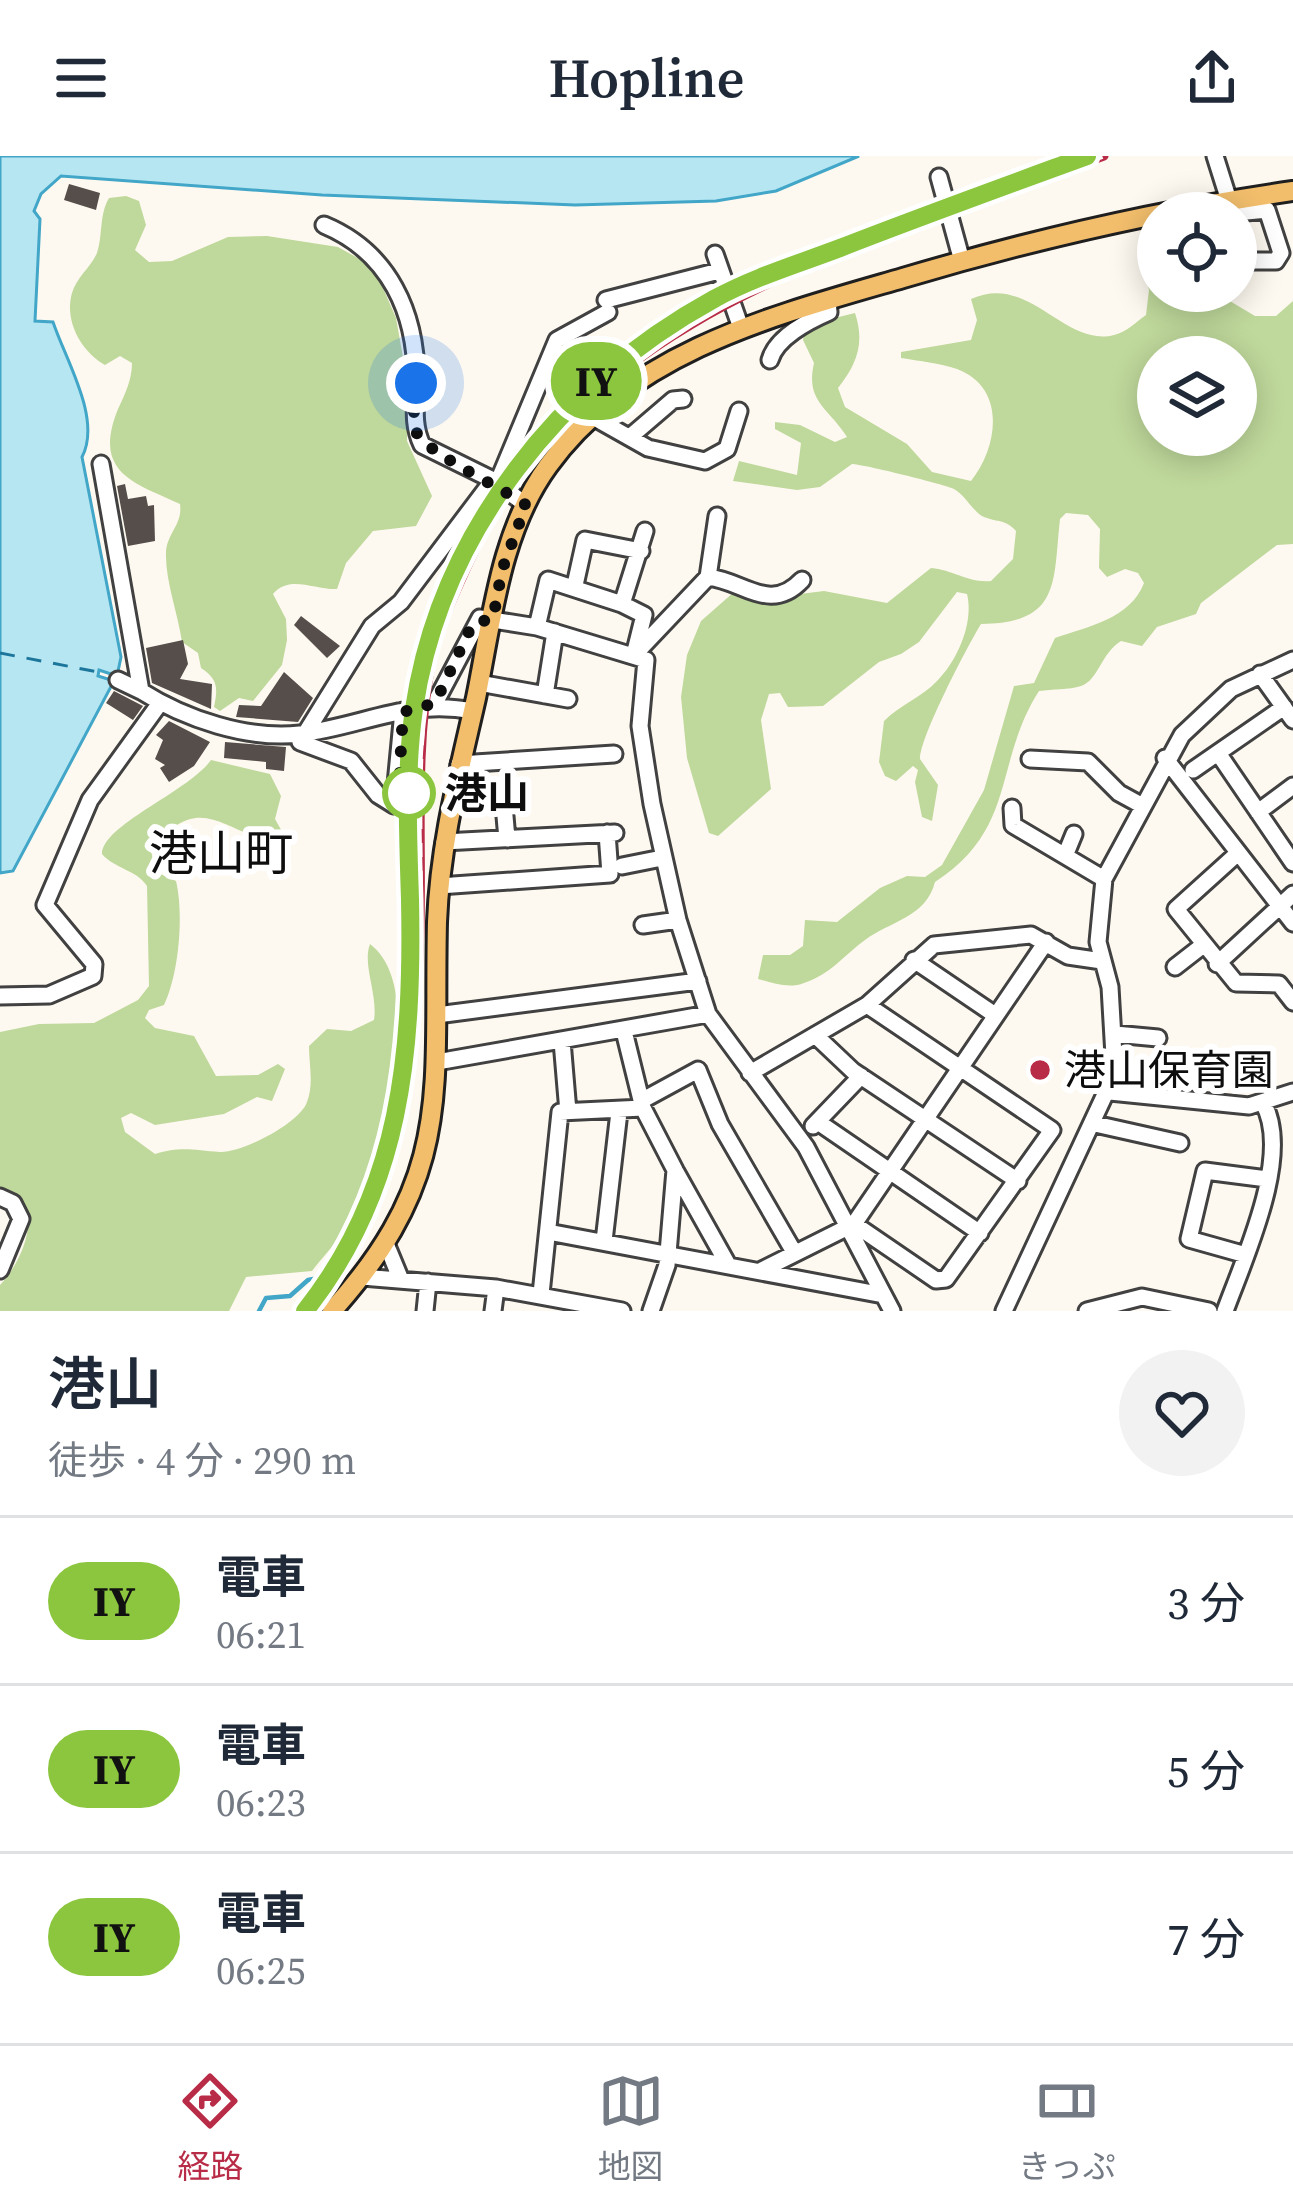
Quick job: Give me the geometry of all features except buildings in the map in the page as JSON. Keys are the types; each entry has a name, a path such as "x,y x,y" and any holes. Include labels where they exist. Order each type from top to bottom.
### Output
{"main road":[{"path":"1257,202 1293,191"},
{"path":"332,1311 387,1246 424,1157 437,1062 444,842 502,570 526,505 548,465 593,417 653,372 741,328 962,261 1137,217"}],"street":[{"path":"1215,156 1227,192"},
{"path":"939,177 962,261"},
{"path":"1257,210 1267,210 1281,253 1276,262 1257,262"},
{"path":"324,225 366,248 393,278 416,356 414,414 422,446 495,482 526,505"},
{"path":"403,712 394,806 378,795 351,760 300,742 300,734 372,626 401,602 495,482 557,340 608,311 717,262 741,328"},
{"path":"603,282 608,311"},
{"path":"770,361 772,350 805,322 829,312 828,299"},
{"path":"631,436 673,400 683,399"},
{"path":"593,417 601,426 631,436 648,448 705,461 727,449 740,411"},
{"path":"101,464 141,692"},
{"path":"635,654 708,577 717,516"},
{"path":"622,604 645,531"},
{"path":"575,585 585,540 641,551"},
{"path":"708,577 735,580 749,592 771,598 786,594 802,580"},
{"path":"537,627 548,580 575,585 644,615 635,654"},
{"path":"435,703 473,623 493,619 537,627 646,660 640,726 662,858 708,1014 800,1140 851,1227 878,1294 892,1311"},
{"path":"545,695 555,632"},
{"path":"1004,1311 1110,1092 1115,1034 1097,923 1104,879 1165,758 1208,707 1293,659"},
{"path":"1193,770 1287,704 1260,674"},
{"path":"118,680 202,721 268,734 300,734 435,703 473,711"},
{"path":"479,682 568,699"},
{"path":"0,996 49,994 93,976 94,964 45,905 90,800 160,703"},
{"path":"1218,753 1293,863"},
{"path":"459,764 614,754"},
{"path":"1165,758 1293,923"},
{"path":"1030,759 1088,762 1119,794 1141,805"},
{"path":"1258,812 1293,786"},
{"path":"504,805 507,839"},
{"path":"1012,808 1013,825 1104,879"},
{"path":"439,886 610,874 611,833 444,842"},
{"path":"1065,856 1074,834"},
{"path":"1238,854 1176,909 1217,964 1244,986 1279,984 1293,1002"},
{"path":"622,866 662,858"},
{"path":"1217,964 1293,894"},
{"path":"643,925 678,920"},
{"path":"750,1073 868,1005 934,944 1013,935 1046,942 1067,956 1102,961"},
{"path":"762,1270 851,1227 1046,942"},
{"path":"1175,967 1202,946"},
{"path":"914,960 995,1016"},
{"path":"437,1015 698,981"},
{"path":"851,1227 936,1280 946,1279 1052,1130 868,1005"},
{"path":"437,1062 708,1014"},
{"path":"624,1031 642,1104 727,1263"},
{"path":"1115,1034 1158,1038"},
{"path":"815,1035 861,1076 1018,1181"},
{"path":"562,1041 568,1112"},
{"path":"541,1294 560,1112 619,1112 642,1104 698,1070 720,1124 794,1252"},
{"path":"800,1140 861,1076"},
{"path":"1110,1092 1263,1103 1293,1092"},
{"path":"1225,1311 1267,1179 1274,1126 1263,1103"},
{"path":"604,1241 619,1112"},
{"path":"818,1122 980,1233"},
{"path":"1095,1124 1180,1143"},
{"path":"651,1311 666,1252 675,1170"},
{"path":"1246,1255 1189,1239 1204,1171 1267,1179"},
{"path":"0,1197 13,1203 21,1219 0,1270"},
{"path":"548,1232 878,1294"},
{"path":"387,1246 400,1280"},
{"path":"362,1277 496,1288 622,1311"},
{"path":"424,1311 428,1282"},
{"path":"493,1311 496,1288"},
{"path":"1088,1311 1142,1297 1209,1311"}],"green space":[{"path":"126,196 139,201 146,225 135,250 149,262 172,261 228,237 267,236 338,247 374,267 396,318 407,380 407,441 432,496 416,526 373,531 346,563 337,589 294,584 273,594 286,619 282,665 253,701 239,698 220,711 214,707 214,680 201,668 198,653 182,642 170,586 166,552 180,504 133,482 114,462 110,448 132,363 120,356 105,365 96,359 76,334 70,314 74,288 97,253 109,198"},
{"path":"992,293 1029,302 1096,336 1118,334 1146,315 1248,312 1276,316 1293,301 1293,544 1277,545 1201,603 1196,614 1157,627 1142,646 1121,641 1087,683 1039,691 980,840 935,882 916,911 865,940 813,979 781,985 758,979 763,955 790,955 803,946 805,920 837,922 880,888 907,876 925,877 942,865 984,790 1014,686 1034,683 1055,638 1119,613 1144,583 1138,573 1125,569 1107,577 1099,568 1100,529 1088,515 1066,513 1060,519 1048,595 1026,616 981,624 936,713 920,759 938,785 932,821 922,817 915,782 918,770 913,766 896,781 885,776 879,762 884,721 931,687 958,652 969,605 967,594 957,592 919,642 879,662 823,706 788,707 780,693 769,694 761,720 771,789 718,836 709,833 687,758 681,697 687,655 701,621 734,592 776,597 824,591 887,603 931,568 991,581 1013,559 1016,531 1012,527 982,516 954,489 937,483 852,464 820,487 797,490 733,481 739,461 797,475 801,443 775,429 775,422 800,425 835,442 847,437 816,396 814,363 803,340 806,325 855,313 857,353 838,388 845,407 907,444 932,472 971,481 992,436 991,404 984,390 957,369 901,358 901,352 971,340 977,320 971,299"},
{"path":"211,760 270,774 281,796 275,819 284,835 281,842 200,818 169,831 151,851 156,872 176,881 180,927 164,1005 149,1010 145,1018 155,1028 194,1036 216,1076 258,1075 278,1064 285,1069 272,1101 257,1097 224,1114 155,1125 131,1113 121,1118 125,1132 155,1154 180,1149 220,1152 255,1142 294,1119 309,1095 309,1046 327,1029 351,1031 374,1020 370,944 388,967 397,999 398,1038 383,1123 358,1199 343,1232 312,1271 246,1277 229,1311 0,1311 0,1285 22,1249 28,1218 26,1209 0,1193 0,1032 39,1024 94,1023 138,1000 149,986 147,886 102,854 116,832"}],"water":[{"path":"0,156 859,156 776,191 716,201 575,205 322,195 61,176 41,194 34,211 40,219 35,321 53,322 85,408 87,442 82,457 121,657 117,676 99,670 98,676 114,681 13,871 0,873"}],"waterway":[{"path":"259,1311 266,1298 290,1296 308,1280 319,1278"}],"ferry route":[{"path":"0,653 98,672"}],"railway":[{"path":"314,1311 365,1229 383,1186 405,1097 419,954 422,736 434,652 469,563 519,476 583,405 657,346 740,298 921,221 1104,156"}],"train":[{"name":"IY","path":"305,1311 361,1229 400,1109 410,1014 408,839 414,709 439,615 473,537 502,487 590,386 629,353 716,298 1087,156"}],"place":[{"name":"港山","path":"409,793"},
{"name":"港山保育園","path":"1040,1070"}],"district":[{"name":"港山町","path":"221,853"}],"route":[{"path":"409,793 398,802 403,712 435,703 473,623 493,619 502,570 526,505 493,480 422,446 414,414 416,383"}]}
